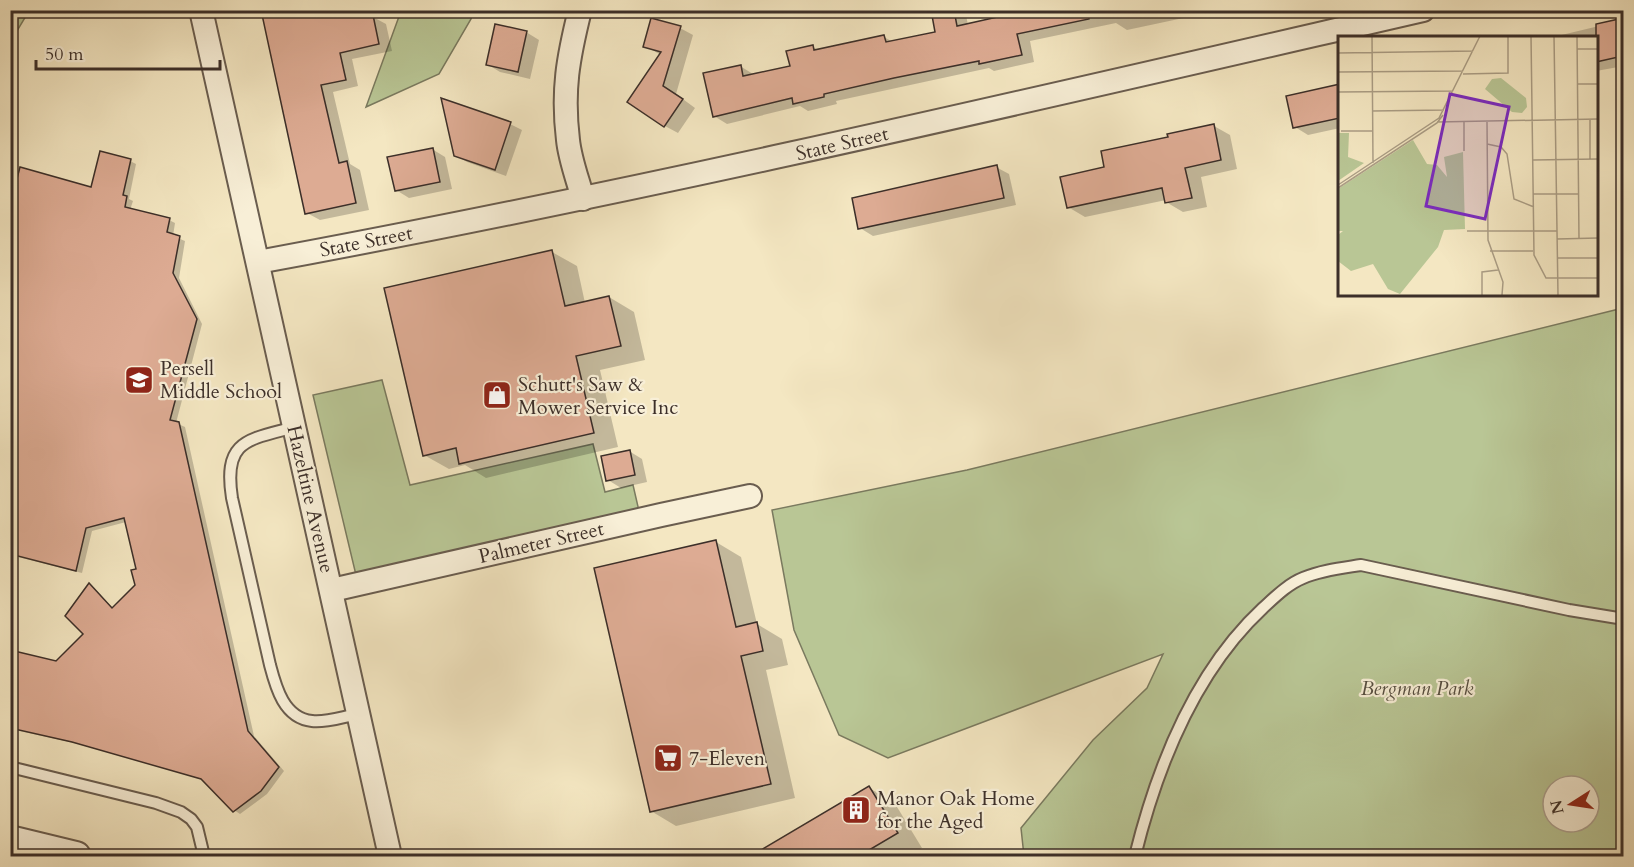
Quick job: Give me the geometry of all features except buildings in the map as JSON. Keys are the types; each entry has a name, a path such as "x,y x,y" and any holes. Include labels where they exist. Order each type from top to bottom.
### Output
{"street":[{"name":"Hazeltine Avenue","path":"201,10 332,590 387,853"},
{"path":"580,10 568,60 565,92 568,142 583,199"},
{"name":"State Street","path":"258,262 728,169 1423,10"},
{"name":"Palmeter Street","path":"332,590 661,514 750,496"},
{"path":"10,840 76,856"}],"lane":[{"path":"295,427 246,442 238,449 230,467 229,480 232,498 270,665 282,700 290,711 301,719 314,722 359,713"},
{"path":"1135,856 1144,818 1173,740 1206,679 1252,618 1281,592 1303,578 1339,568 1361,565 1393,570 1569,610 1623,619"},
{"path":"10,767 156,803 181,812 197,827 204,856"}],"green space":[{"path":"10,11 29,11 11,41"},
{"path":"401,11 473,11 471,19 439,74 366,107"},
{"name":"Bergman Park","path":"1623,308 1623,856 1024,856 1021,828 1093,740 1147,688 1163,654 888,758 839,735 794,630 772,510 967,470"},
{"path":"382,380 410,485 593,444 605,492 633,485 639,511 356,575 313,395"}],"place":[{"name":"Persell Middle School","path":"139,380"},
{"name":"Schutt's Saw & Mower Service Inc","path":"497,395"},
{"name":"7-Eleven","path":"668,758"},
{"name":"Manor Oak Home for the Aged","path":"856,810"}]}
